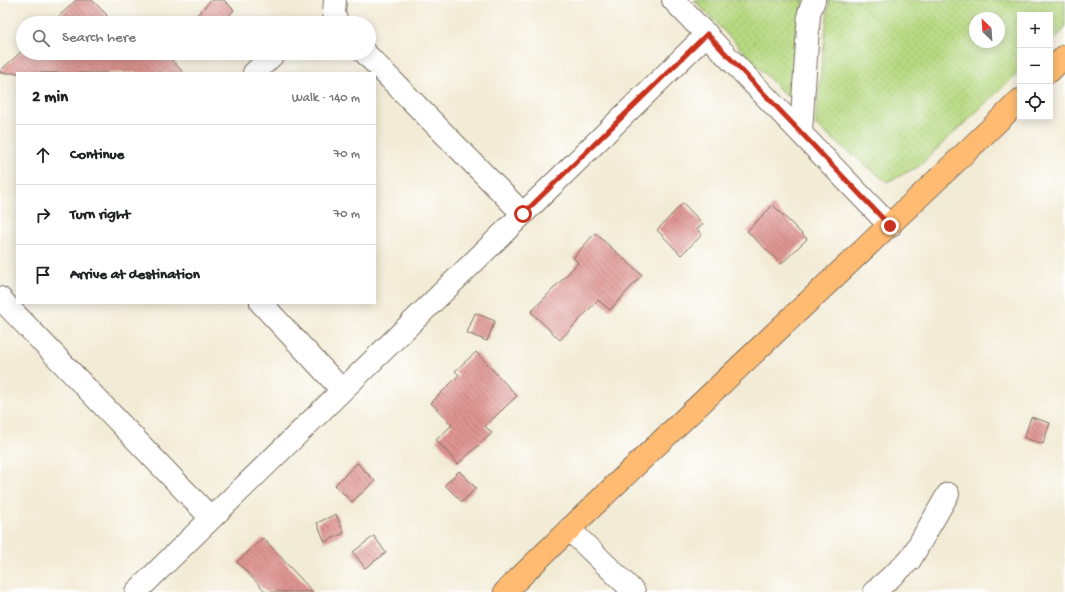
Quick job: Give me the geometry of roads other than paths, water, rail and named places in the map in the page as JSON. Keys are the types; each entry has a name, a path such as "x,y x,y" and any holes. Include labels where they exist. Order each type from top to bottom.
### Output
{"main road":[{"path":"1053,68 1065,56"},
{"path":"505,592 569,529 890,226 1017,103"}],"street":[{"path":"335,0 335,16"},
{"path":"673,0 801,131 890,226"},
{"path":"801,131 809,13 814,0"},
{"path":"136,592 707,34"},
{"path":"255,72 268,60"},
{"path":"372,60 523,214"},
{"path":"262,304 342,390"},
{"path":"3,308 211,518"},
{"path":"874,592 910,560 948,494"},
{"path":"569,529 634,592"}]}
